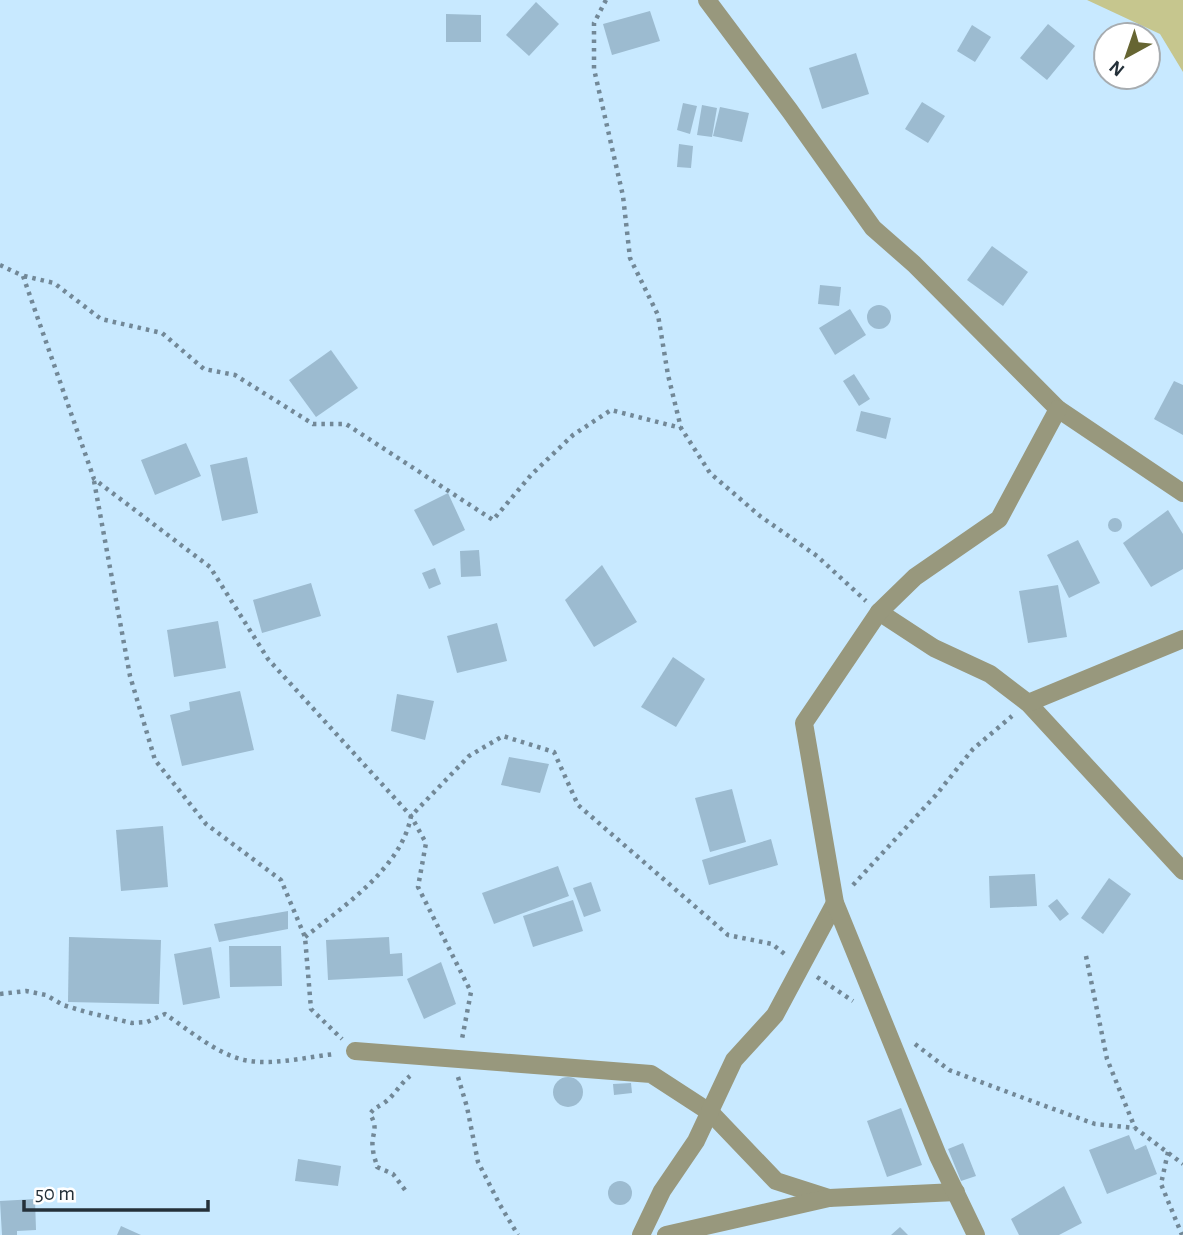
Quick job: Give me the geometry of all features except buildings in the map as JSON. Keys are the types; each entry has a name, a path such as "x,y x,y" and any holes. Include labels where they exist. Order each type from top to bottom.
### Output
{"street":[{"path":"707,0 873,228 914,264 1058,409 1183,493"},
{"path":"976,1235 938,1156 835,904 804,723 878,612 915,577 999,519 1058,409"},
{"path":"878,612 934,648 990,674 1028,703 1183,871"},
{"path":"1028,703 1183,639"},
{"path":"641,1235 662,1191 696,1141 711,1113 734,1060 775,1016 835,904"},
{"path":"355,1051 650,1074 711,1113 776,1181 829,1198"},
{"path":"666,1235 829,1198 956,1192"}],"path":[{"path":"606,0 594,23 594,69 623,196 630,258 658,315 668,375 681,428 710,473 760,516 817,556 878,612"},
{"path":"0,265 23,276 54,283 101,319 162,333 204,369 235,375 313,424 346,424 493,520 531,475 573,435 611,410 681,428"},
{"path":"23,276 94,479 130,676 155,760 206,824 281,880 305,937 311,1009 355,1051"},
{"path":"94,479 210,567 268,659 411,816 426,843 418,887 471,992 460,1049 454,1065 478,1161 518,1235"},
{"path":"835,904 936,795 973,749 1028,703"},
{"path":"305,937 381,875 409,829 411,816 469,757 503,736 554,752 578,805 728,935 772,944 949,1069 1095,1124 1135,1128 1183,1164"},
{"path":"1086,956 1107,1059 1135,1128"},
{"path":"0,994 26,991 46,995 74,1008 132,1023 165,1014 211,1044 242,1059 273,1062 355,1051"},
{"path":"405,1190 393,1174 377,1167 372,1146 376,1133 375,1124 370,1114 374,1108 387,1102 400,1084 432,1057"},
{"path":"1168,1152 1161,1184 1182,1235"}],"green space":[{"path":"1087,0 1183,0 1183,72 1162,37 1162,21 1132,21"}]}
